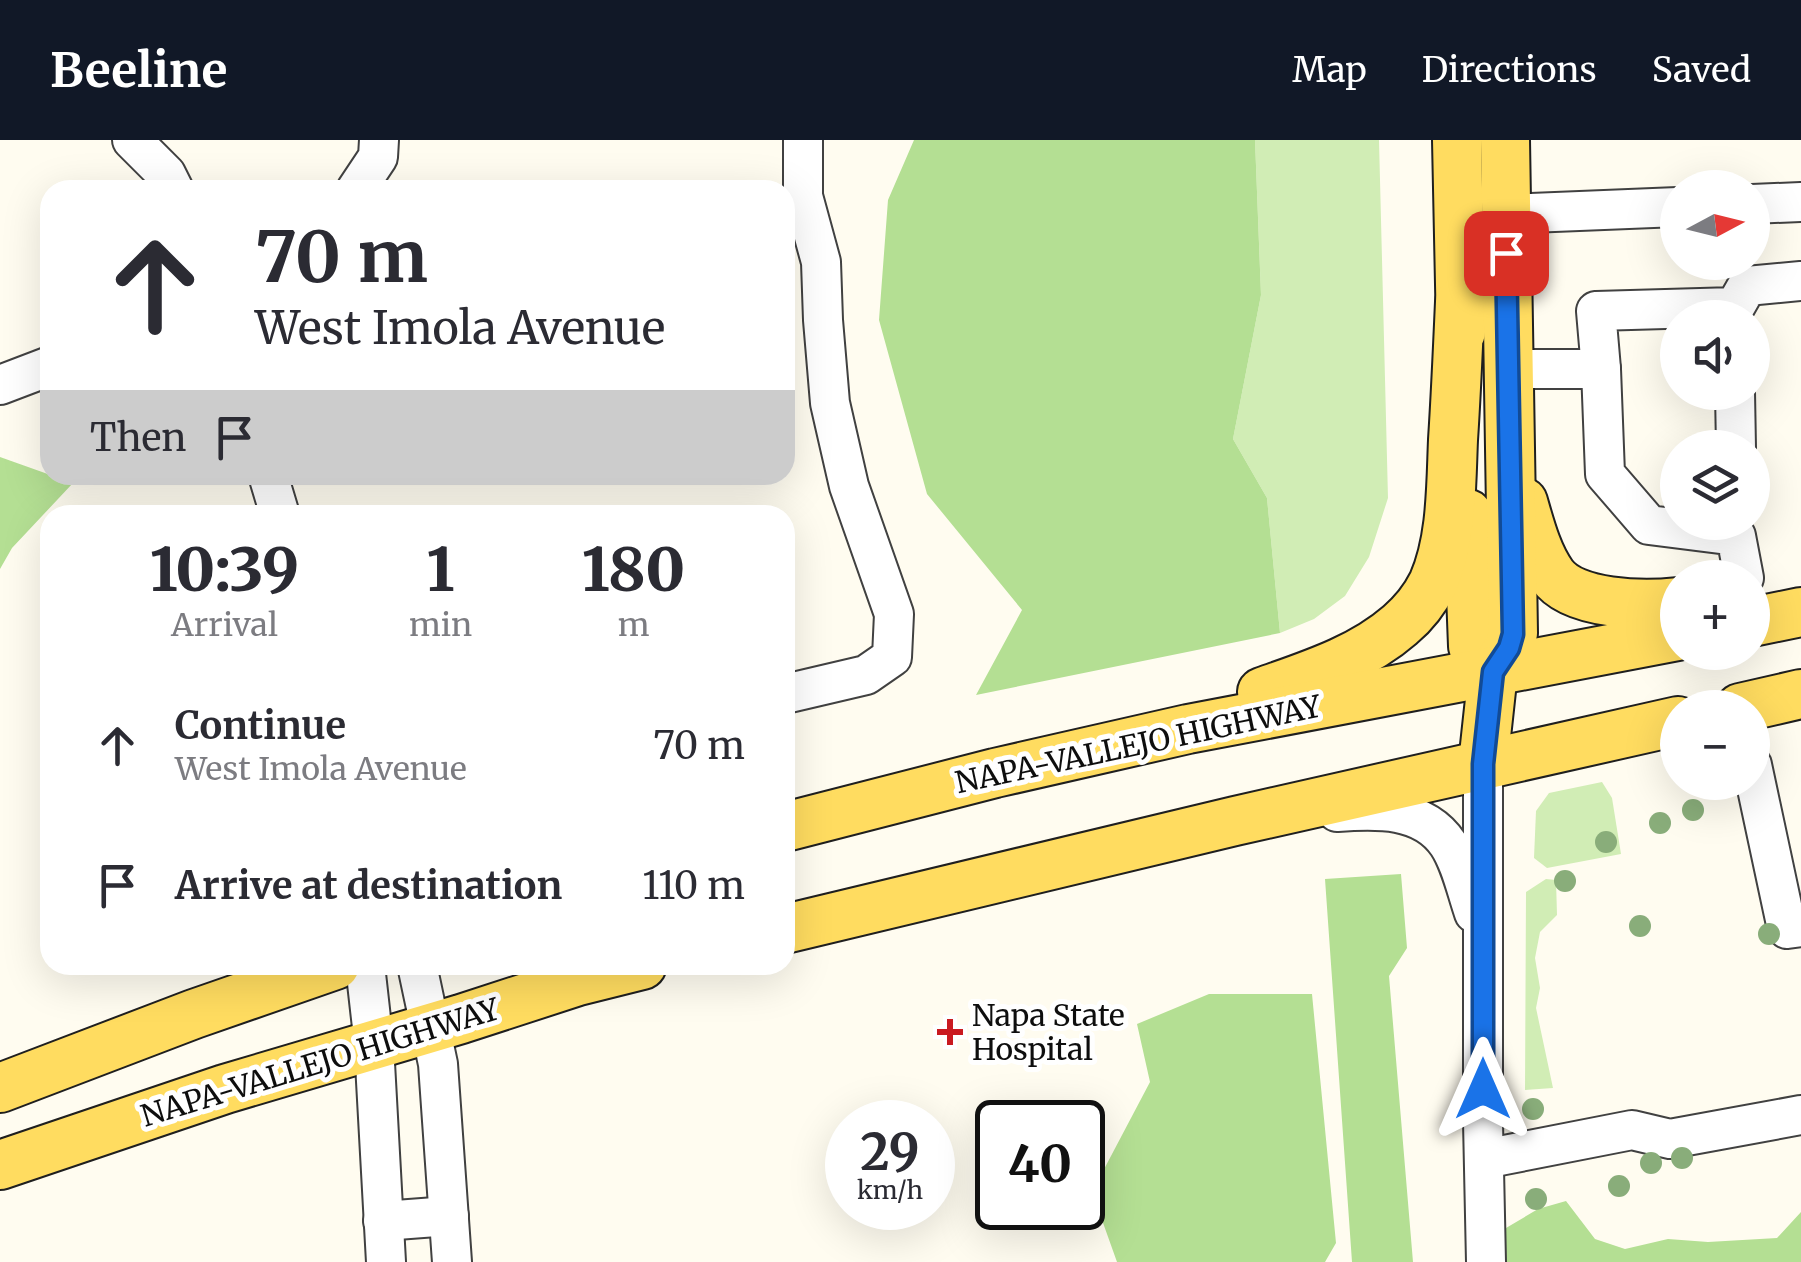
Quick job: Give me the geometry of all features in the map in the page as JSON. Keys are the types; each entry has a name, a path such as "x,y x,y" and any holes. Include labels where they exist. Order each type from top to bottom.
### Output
{"main road":[{"path":"1456,140 1472,646 1476,657 1493,672"},
{"path":"1483,764 1493,672 1513,634 1505,140"},
{"path":"1123,744 1332,666 1390,634 1414,612 1437,574 1450,504 1460,302"},
{"path":"1509,430 1529,522 1552,576 1583,595 1660,603"},
{"path":"1770,617 1801,612"},
{"name":"NAPA-VALLEJO HIGHWAY","path":"795,823 1123,744 1660,640"},
{"path":"1770,701 1801,694"},
{"path":"795,927 1660,725"},
{"path":"0,1088 306,975"},
{"name":"NAPA-VALLEJO HIGHWAY","path":"0,1165 224,1089 602,975"}],"street":[{"path":"130,140 148,180"},
{"path":"130,140 169,180"},
{"path":"362,180 378,156 379,140"},
{"path":"795,692 866,674 892,657 894,614 849,486 830,403 821,262 803,196 803,140"},
{"path":"1770,203 1801,202"},
{"path":"1506,214 1660,208"},
{"path":"1741,300 1747,286 1801,280"},
{"path":"1660,311 1596,311 1605,474 1649,525 1660,526"},
{"path":"1508,369 1601,369"},
{"path":"0,385 40,370"},
{"path":"1483,764 1486,1262"},
{"path":"1760,800 1788,930 1801,927"},
{"path":"1235,821 1370,810 1418,819 1440,834 1448,845 1484,943"},
{"path":"366,975 374,1045 386,1262"},
{"path":"418,975 438,1064 452,1262"},
{"path":"1484,1159 1632,1130 1670,1138 1801,1114"},
{"path":"383,1220 449,1216"}],"green space":[{"path":"914,140 1255,140 1261,295 1233,439 1267,498 1280,633 976,695 1022,610 927,494 879,320 888,200"},
{"path":"1255,140 1379,140 1388,498 1369,557 1345,596 1314,619 1280,633 1267,498 1233,439 1261,295"},
{"path":"0,457 40,471 40,485 71,485 52,505 40,505 40,518 12,548 0,569"},
{"path":"1602,782 1612,798 1621,854 1547,868 1534,858 1536,811 1549,793"},
{"path":"1401,874 1407,948 1389,976 1413,1262 1352,1262 1325,879"},
{"path":"1546,879 1556,880 1557,915 1540,932 1535,958 1540,988 1536,1008 1553,1088 1525,1090 1526,892"},
{"path":"1209,994 1312,994 1336,1243 1325,1262 1117,1262 1105,1228 1105,1167 1150,1082 1137,1024"},
{"path":"1566,1201 1595,1239 1625,1249 1668,1239 1708,1242 1777,1238 1801,1212 1801,1262 1504,1262 1506,1228 1538,1209"}],"place":[{"name":"Napa State Hospital","path":"950,1032"}],"route":[{"path":"1483,1089 1483,764 1493,672 1513,634 1506,253"}]}
